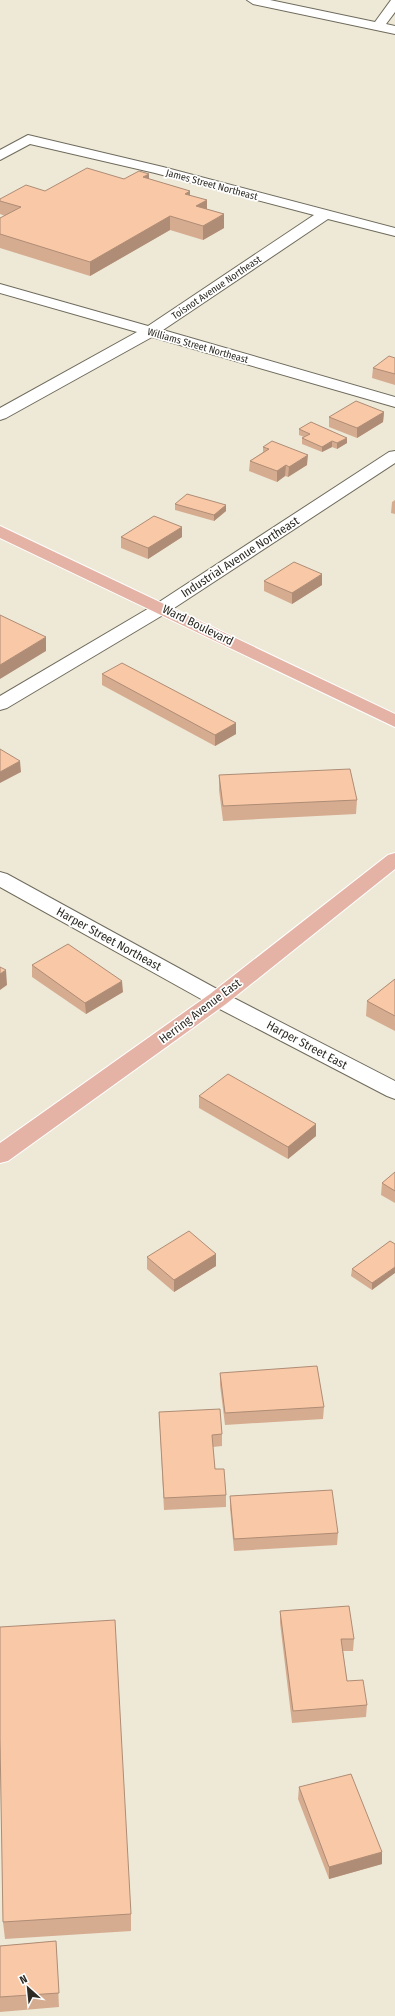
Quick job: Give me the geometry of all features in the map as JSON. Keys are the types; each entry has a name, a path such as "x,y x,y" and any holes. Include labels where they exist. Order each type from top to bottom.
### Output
{"main road":[{"name":"Ward Boulevard","path":"0,531 395,721"},
{"name":"Herring Avenue East","path":"0,1156 218,998 395,859"}],"street":[{"path":"253,0 395,30"},
{"path":"379,26 395,3"},
{"name":"James Street Northeast","path":"0,156 28,139 158,170 395,232"},
{"name":"Toisnot Avenue Northeast","path":"0,415 151,331 325,214"},
{"name":"Williams Street Northeast","path":"0,288 395,402"},
{"name":"Industrial Avenue Northeast","path":"0,704 162,608 395,456"},
{"name":"Harper Street Northeast","path":"0,878 218,998"},
{"name":"Harper Street East","path":"218,998 395,1091"}],"building":[{"path":"87,168 124,179 139,171 149,174 143,177 190,191 185,194 207,200 196,206 224,214 203,226 170,216 90,262 0,234 0,218 21,207 0,201 0,199 26,185 45,191"},
{"path":"389,356 395,358 395,374 373,368"},
{"path":"356,401 384,412 357,428 329,417"},
{"path":"311,422 347,438 337,443 332,441 322,447 302,438 310,434 299,429"},
{"path":"272,441 308,455 289,467 286,465 277,471 250,461 269,449 263,447"},
{"path":"187,494 226,505 214,515 175,504"},
{"path":"154,516 182,527 148,548 121,537"},
{"path":"294,562 322,574 292,593 264,581"},
{"path":"0,615 46,637 0,665"},
{"path":"122,663 236,723 215,735 102,674"},
{"path":"0,749 20,761 0,772"},
{"path":"350,769 357,800 223,806 219,775"},
{"path":"68,944 122,981 85,1003 32,965"},
{"path":"0,967 6,970 0,974"},
{"path":"395,979 395,1016 367,1001"},
{"path":"228,1074 316,1124 288,1147 199,1096"},
{"path":"395,1172 395,1191 382,1183"},
{"path":"189,1231 216,1254 174,1280 147,1257"},
{"path":"390,1241 395,1244 395,1267 372,1283 352,1269"},
{"path":"317,1366 324,1407 225,1413 220,1373"},
{"path":"220,1409 222,1434 212,1435 215,1469 224,1469 226,1495 164,1498 159,1412"},
{"path":"332,1490 338,1533 234,1539 230,1496"},
{"path":"349,1606 354,1639 341,1639 347,1681 363,1680 367,1705 293,1711 280,1611"},
{"path":"115,1620 131,1914 3,1922 0,1627"},
{"path":"351,1774 382,1852 329,1867 299,1787"},
{"path":"56,1941 59,1993 0,1997 0,1946"}]}
